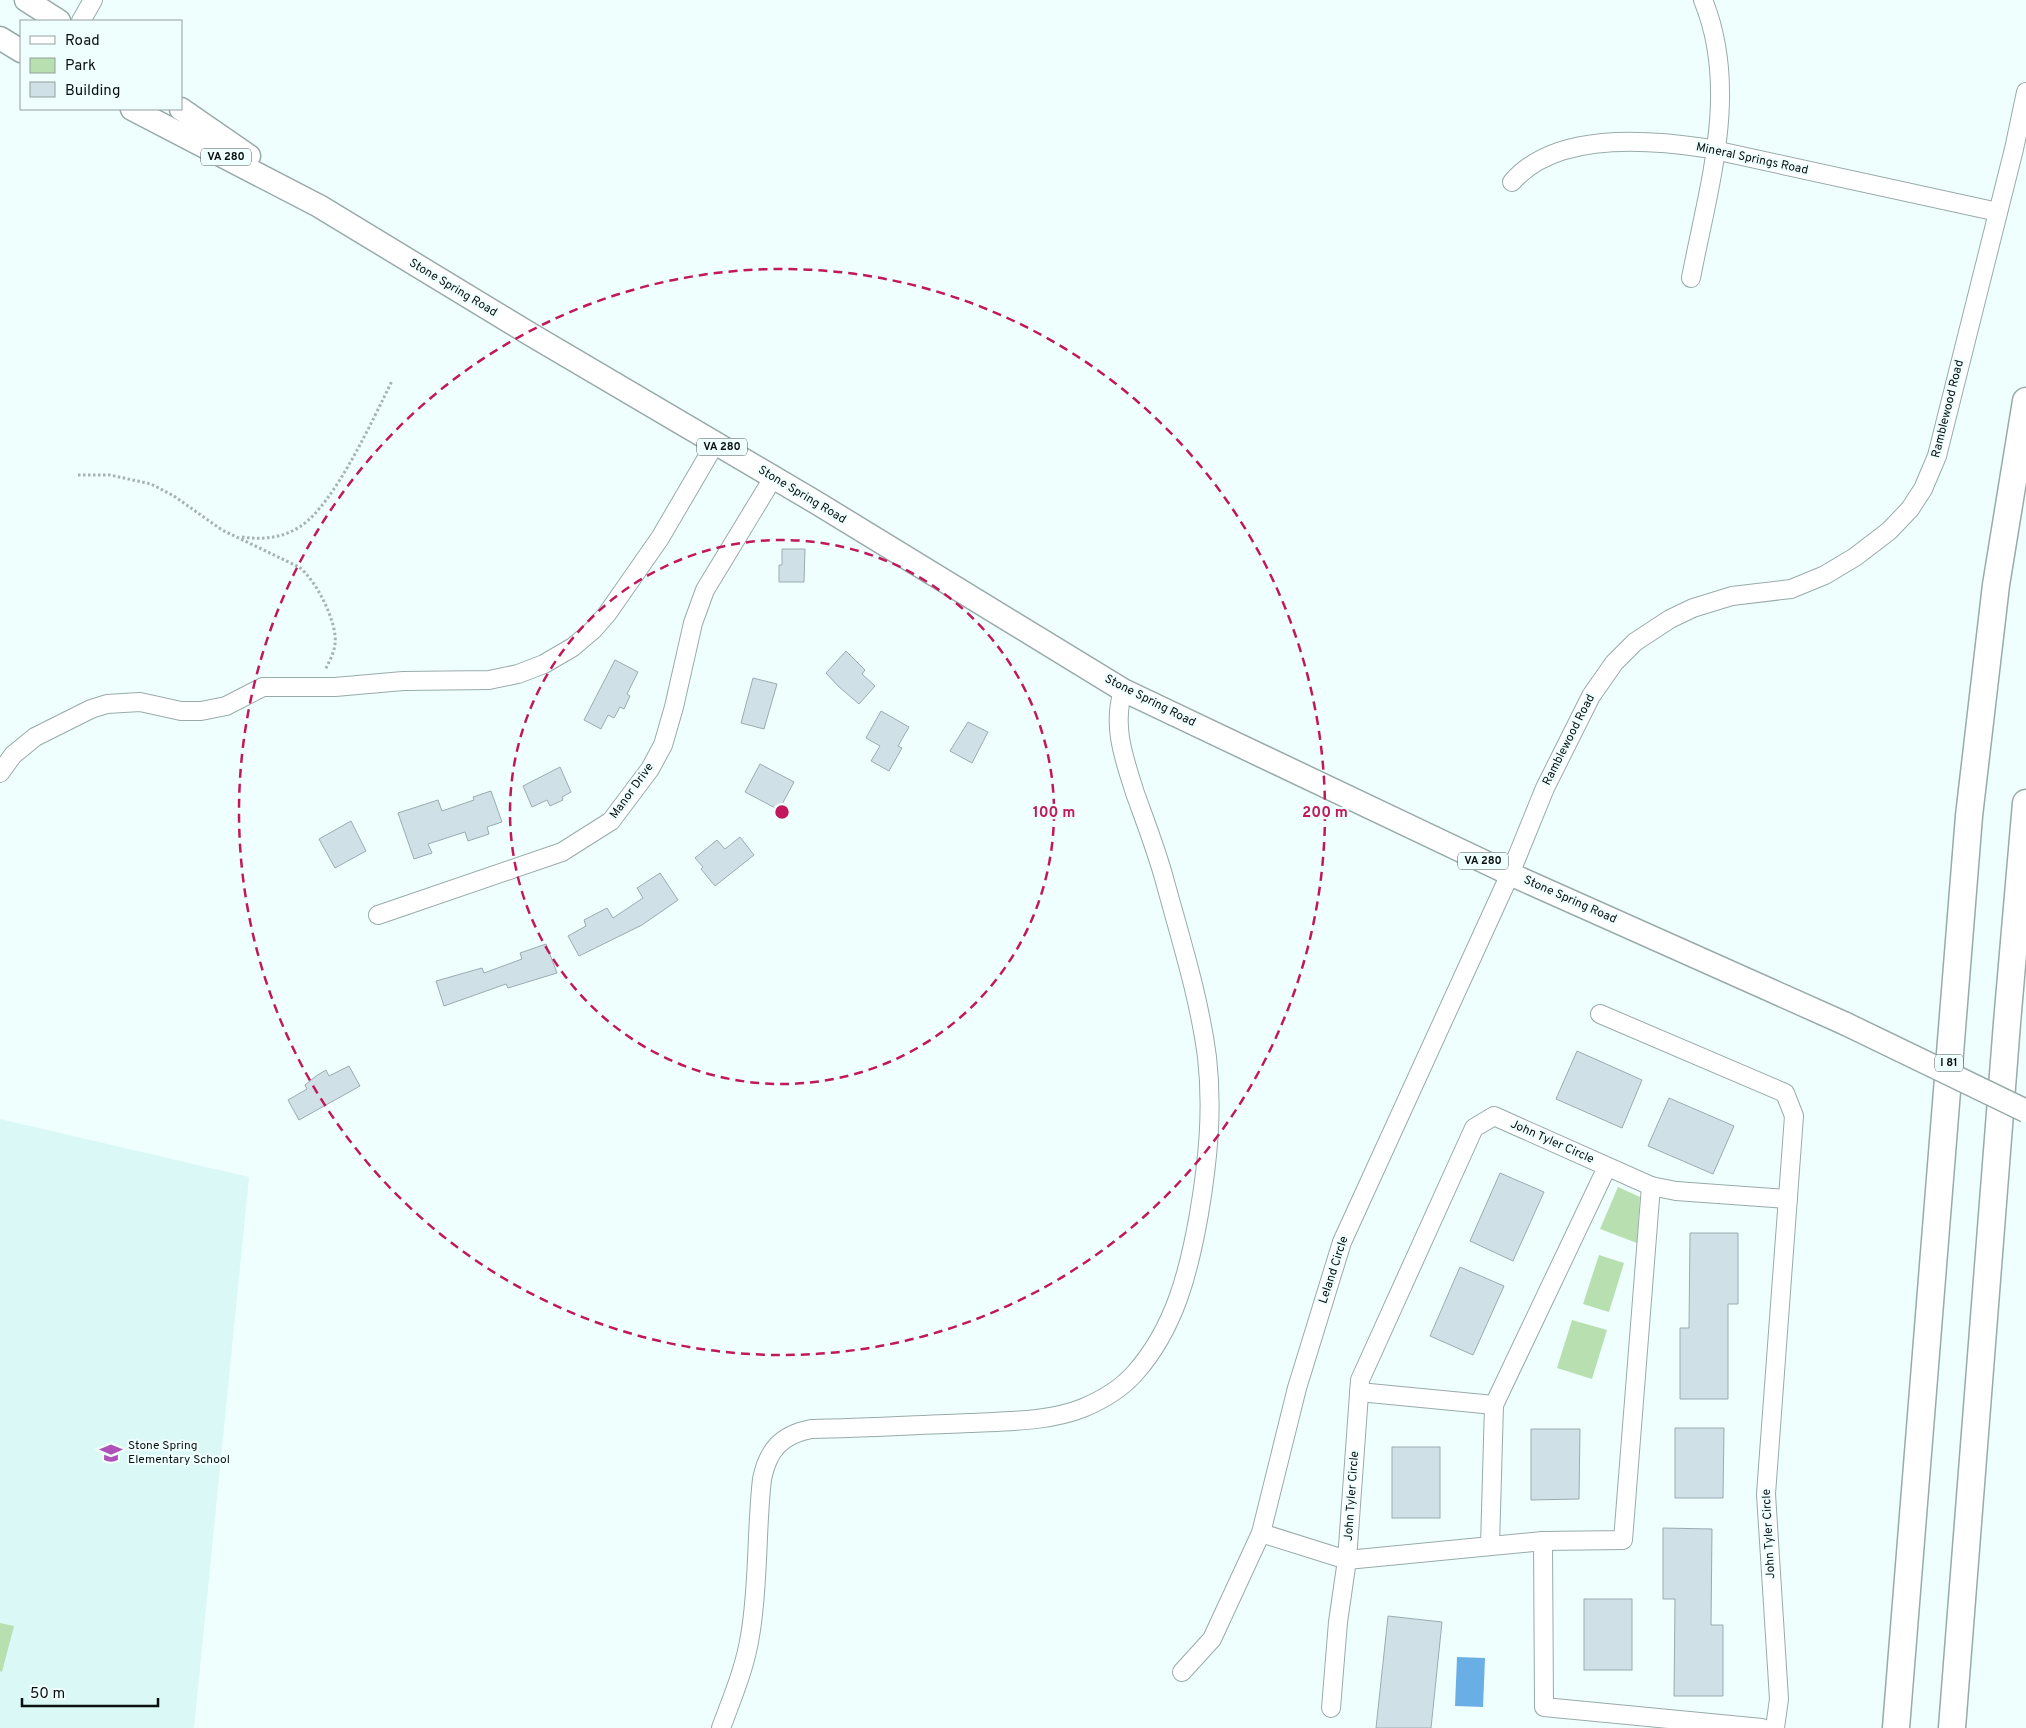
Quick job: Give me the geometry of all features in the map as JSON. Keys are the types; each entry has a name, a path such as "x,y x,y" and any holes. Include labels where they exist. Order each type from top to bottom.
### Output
{"highway":[{"name":"I 81","path":"1896,1728 1969,816 1998,576 2026,400"},
{"path":"1952,1728 2008,1004 2026,803"}],"main road":[{"path":"26,0 57,20"},
{"path":"0,38 20,50"},
{"name":"Stone Spring Road","path":"182,109 319,206"},
{"name":"Stone Spring Road","path":"134,110 319,206 1123,690 1510,874 1846,1024 2026,1111"}],"street":[{"path":"82,20 93,0"},
{"path":"1691,278 1715,151 1720,113 1720,76 1715,40 1703,0"},
{"name":"Ramblewood Road","path":"1510,874 1545,788 1591,696 1614,663 1635,642 1670,619 1692,608 1732,596 1791,588 1825,575 1854,557 1889,531 1910,509 1923,489 1938,456 2026,92"},
{"name":"Mineral Springs Road","path":"1512,182 1527,167 1542,158 1569,150 1599,144 1656,143 1715,151 1998,212"},
{"path":"0,773 13,755 28,742 51,728 99,706 119,702 134,702 180,711 201,712 226,706 263,687 348,687 403,681 489,680 530,670 564,654 585,637 607,614 660,538 715,444"},
{"name":"Manor Drive","path":"378,915 562,852 611,821 650,769 663,745 693,622 705,590 773,478"},
{"path":"721,1728 738,1681 751,1635 755,1603 762,1479 770,1453 778,1445 792,1434 810,1429 1012,1420 1054,1416 1078,1409 1110,1394 1135,1373 1159,1340 1180,1296 1192,1253 1207,1163 1210,1118 1207,1059 1201,1018 1182,942 1161,868 1121,751 1118,718 1123,690"},
{"name":"Leland Circle","path":"1182,1672 1212,1639 1261,1533 1297,1388 1342,1242 1510,874"},
{"name":"John Tyler Circle","path":"1600,1014 1785,1093 1794,1116 1766,1494 1779,1699 1776,1728"},
{"name":"John Tyler Circle","path":"1261,1533 1347,1560 1543,1541 1623,1540 1651,1186 1494,1116 1474,1128 1360,1380 1347,1560"},
{"path":"1490,1546 1494,1404 1607,1167"},
{"path":"1651,1186 1676,1191 1788,1199"},
{"path":"1359,1392 1494,1404"},
{"path":"1543,1541 1544,1707 1640,1722 1762,1728"},
{"path":"1331,1708 1338,1622 1347,1560"}],"path":[{"path":"236,536 253,539 272,538 292,531 310,519 325,502 346,468 392,381"},
{"path":"78,475 110,475 150,484 174,496 212,525 300,567 315,585 329,616 335,640 333,653 319,687"}],"shaded area":[{"name":"Stone Spring Elementary School","path":"0,1119 249,1177 194,1728 0,1728"}],"green space":[{"path":"1618,1187 1640,1197 1637,1243 1600,1229"},
{"path":"1599,1255 1624,1263 1609,1312 1583,1304"},
{"path":"1572,1320 1607,1330 1592,1379 1557,1368"},
{"path":"0,1623 14,1626 2,1672 0,1671"}],"water":[{"path":"1457,1657 1485,1658 1483,1707 1455,1706"}],"building":[{"path":"782,549 805,549 804,582 779,582 779,565 782,565"},
{"path":"846,651 865,670 862,674 875,686 859,704 826,673"},
{"path":"615,660 638,672 627,694 630,696 624,709 620,707 614,718 608,715 601,729 584,720"},
{"path":"753,678 777,684 764,729 741,723"},
{"path":"881,711 909,727 898,746 902,748 889,771 871,761 880,746 866,738"},
{"path":"968,722 988,732 972,763 950,751"},
{"path":"760,764 794,782 779,810 745,792"},
{"path":"560,767 571,792 562,797 563,800 550,806 547,800 532,807 523,786"},
{"path":"491,791 502,822 487,827 489,834 468,841 465,832 428,844 432,853 414,859 398,813 438,800 442,811 474,800 473,797"},
{"path":"351,821 366,851 335,868 319,839"},
{"path":"740,837 754,855 715,886 701,869 703,867 695,858 717,840 725,849"},
{"path":"660,873 678,900 642,925 579,956 568,936 586,926 584,920 607,908 613,918 643,898 637,888"},
{"path":"546,944 557,973 508,988 506,984 444,1006 436,981 482,968 484,973 522,959 520,953"},
{"path":"1577,1051 1642,1080 1622,1128 1556,1099"},
{"path":"349,1066 360,1086 299,1120 288,1100 307,1089 305,1085 326,1070 329,1076"},
{"path":"1669,1098 1734,1126 1713,1174 1648,1146"},
{"path":"1500,1173 1544,1192 1513,1261 1470,1241"},
{"path":"1690,1233 1738,1233 1738,1304 1728,1304 1728,1399 1680,1399 1680,1328 1689,1328"},
{"path":"1460,1267 1504,1286 1473,1355 1430,1336"},
{"path":"1675,1428 1724,1428 1723,1498 1675,1498"},
{"path":"1531,1429 1580,1429 1579,1499 1531,1500"},
{"path":"1392,1447 1440,1447 1440,1518 1392,1518"},
{"path":"1663,1528 1712,1529 1711,1625 1723,1625 1723,1696 1674,1696 1675,1599 1663,1599"},
{"path":"1584,1599 1632,1599 1632,1670 1584,1670"},
{"path":"1388,1616 1442,1622 1431,1728 1376,1728"}],"place":[{"name":"Stone Spring Elementary School","path":"111,1453"}]}
